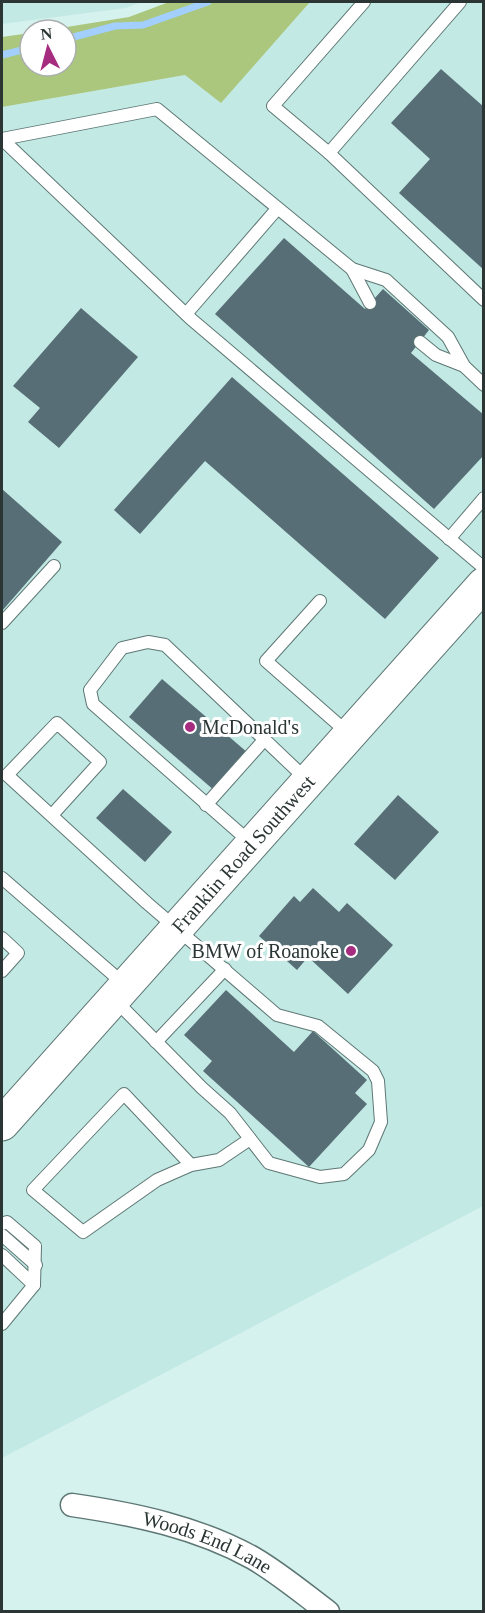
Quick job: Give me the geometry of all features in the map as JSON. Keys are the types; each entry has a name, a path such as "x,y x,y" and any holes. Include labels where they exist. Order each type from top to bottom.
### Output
{"main road":[{"name":"Franklin Road Southwest","path":"3,1121 483,584"}],"street":[{"name":"Woods End Lane","path":"72,1505 123,1512 189,1530 232,1547 255,1559 328,1611"}],"lane":[{"path":"364,2 273,106 329,153 483,300"},
{"path":"329,153 460,2"},
{"path":"2,139 157,109 351,269 386,280 448,337 464,366 483,385"},
{"path":"2,139 186,314 483,568"},
{"path":"186,314 277,209"},
{"path":"351,269 370,303"},
{"path":"420,342 436,355 464,366"},
{"path":"448,539 483,498"},
{"path":"2,623 54,566"},
{"path":"320,601 266,662 349,734"},
{"path":"252,844 93,704 90,690 122,648 148,642 165,645 308,781"},
{"path":"2,878 119,992 156,1042 230,1113 269,1164 320,1177 345,1174 369,1150 381,1122 378,1081 373,1071 318,1026 277,1015 147,903 7,775 57,723 100,762 52,815"},
{"path":"206,805 264,740"},
{"path":"2,938 18,953 2,971"},
{"path":"156,1042 225,969"},
{"path":"191,1165 123,1094 33,1190 83,1232 157,1180 191,1165 219,1160 249,1139"},
{"path":"2,1224 7,1222 35,1246 36,1265 34,1285 2,1324"},
{"path":"2,1235 36,1265"},
{"path":"2,1255 34,1285"}],"shaded area":[{"path":"2,2 141,2 126,8 48,18 18,18 18,22 2,24"},
{"path":"310,2 483,2 483,1206 2,1458 2,107 185,75 221,102"}],"green space":[{"path":"169,2 310,2 221,103 185,75 2,107 2,37 18,35 18,78 78,78 78,25 129,17"}],"building":[{"path":"441,69 484,107 484,270 399,193 430,159 391,123"},
{"path":"284,238 365,309 383,289 429,330 411,353 484,415 484,455 434,509 215,314"},
{"path":"81,308 138,357 59,448 28,422 40,408 13,386"},
{"path":"232,377 439,558 385,619 205,461 140,534 114,510"},
{"path":"2,489 62,542 2,611"},
{"path":"162,679 248,753 215,791 129,717"},
{"path":"123,789 172,832 145,862 96,818"},
{"path":"398,795 439,832 395,880 354,844"},
{"path":"313,888 339,912 347,903 393,945 348,994 308,957 297,970 259,936 294,896 300,902"},
{"path":"226,990 294,1052 313,1031 367,1080 355,1093 367,1104 309,1167 203,1071 212,1061 184,1035"}],"waterway":[{"path":"78,36 115,26 143,25 208,2"},
{"path":"2,55 18,51"}],"place":[{"name":"McDonald's","path":"190,727"},
{"name":"BMW of Roanoke","path":"351,951"}]}
